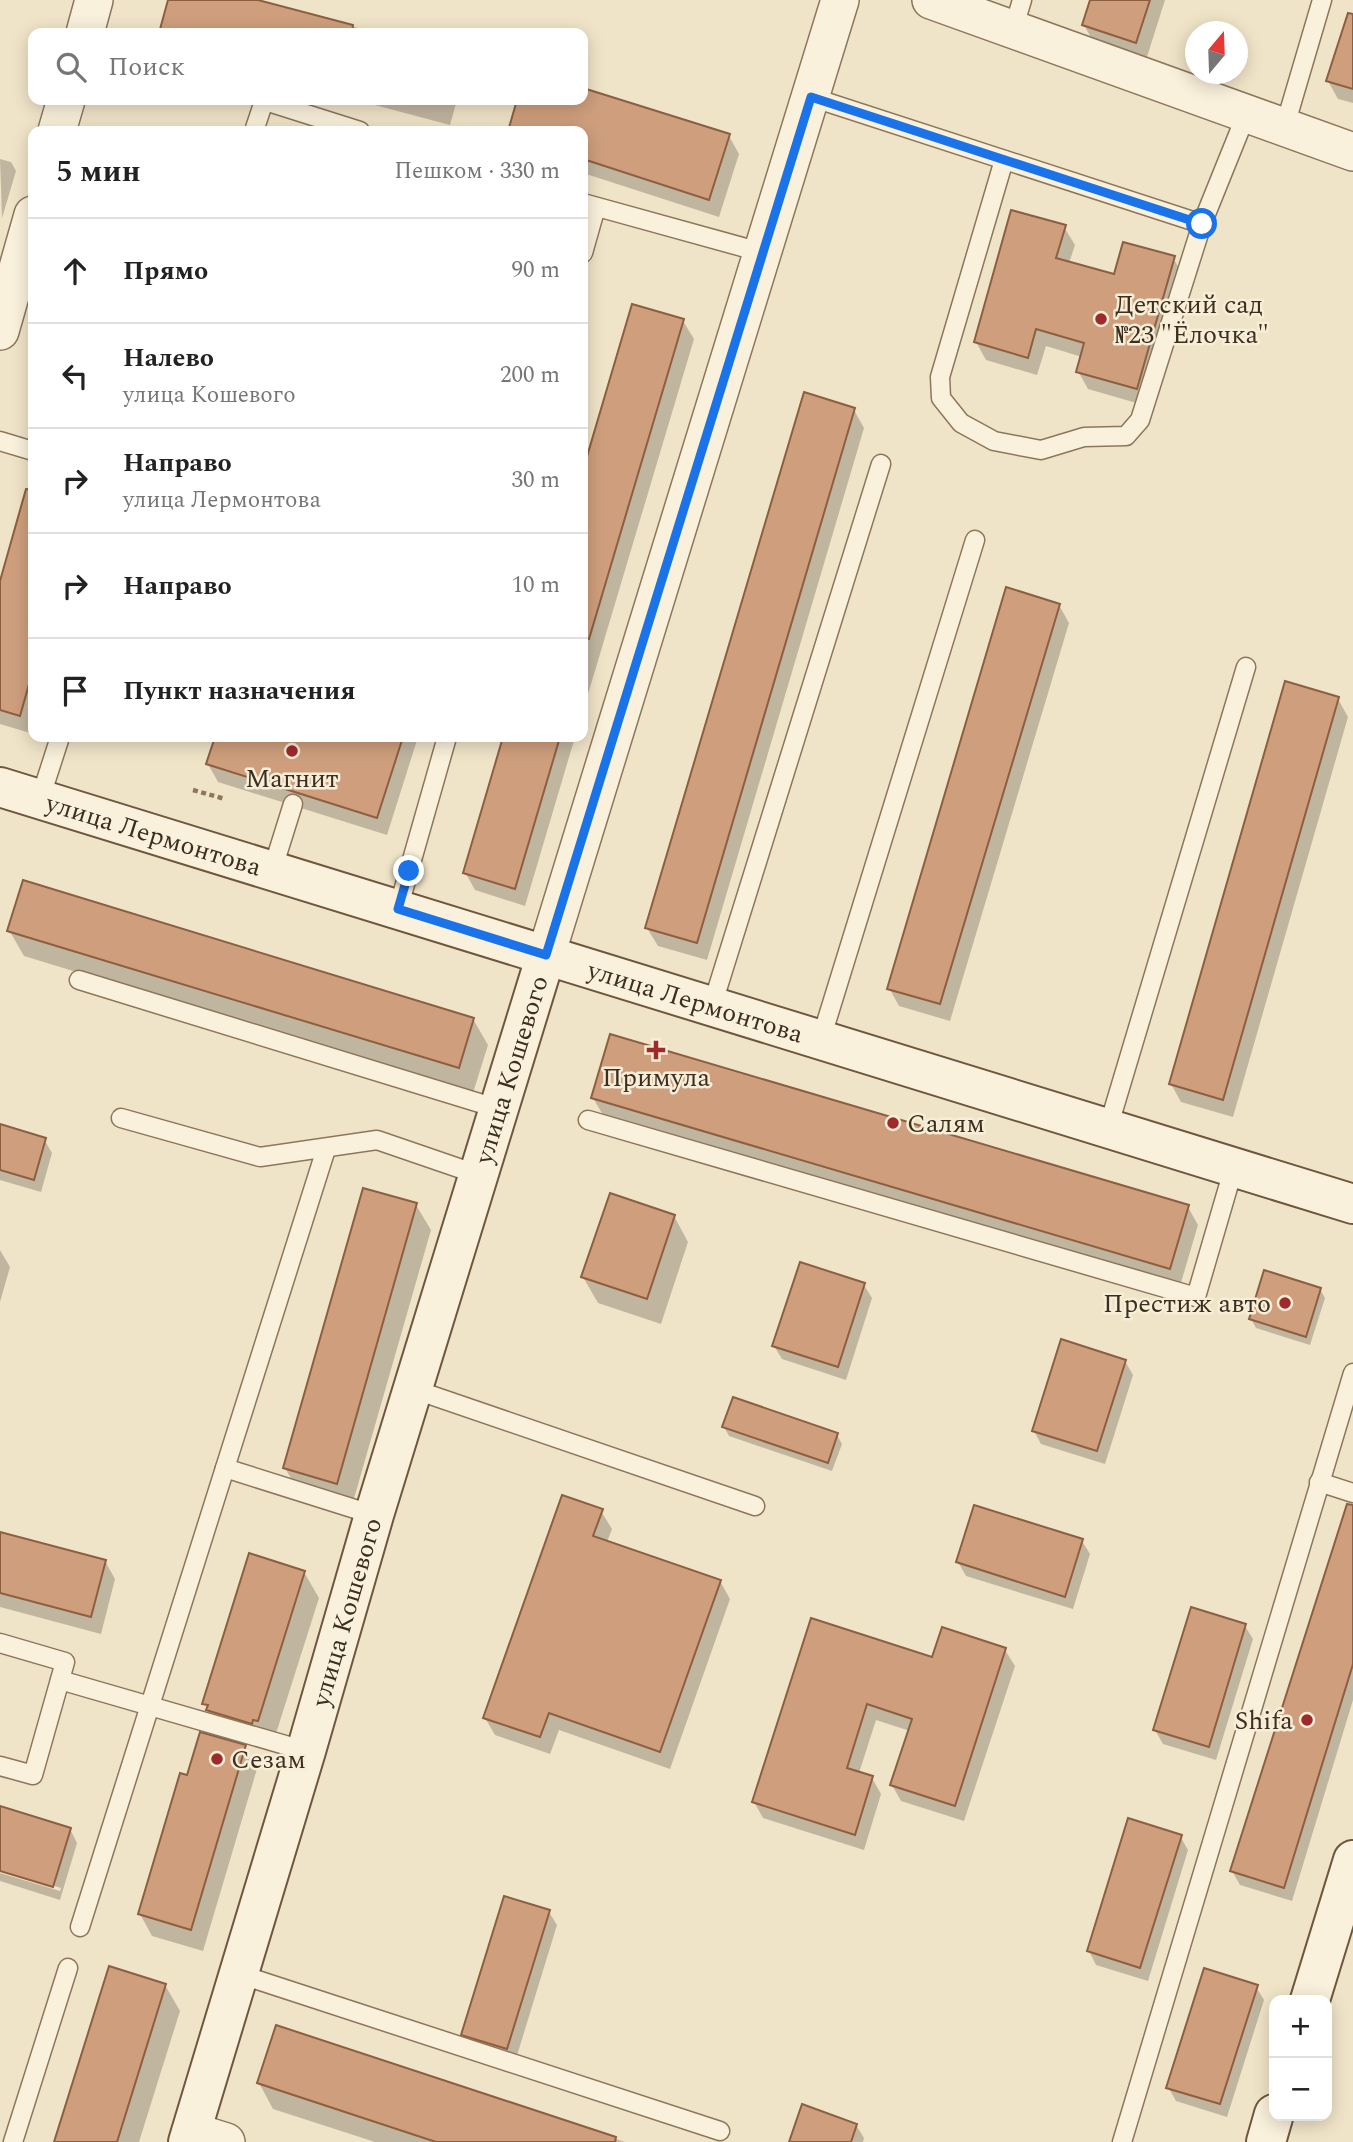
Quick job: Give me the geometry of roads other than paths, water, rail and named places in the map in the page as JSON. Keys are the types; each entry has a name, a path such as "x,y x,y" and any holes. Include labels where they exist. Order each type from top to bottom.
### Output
{"street":[{"path":"86,28 94,0"},
{"name":"улица Кошевого","path":"202,2138 239,1974 374,1515 840,0"},
{"path":"931,0 1018,15 1247,115 1353,152"},
{"path":"58,126 65,105"},
{"path":"0,331 28,233"},
{"name":"улица Лермонтова","path":"0,787 1353,1204"},
{"path":"1312,1995 1353,1860"},
{"path":"1266,2142 1272,2121"}],"lane":[{"path":"1284,129 1322,0"},
{"path":"811,97 1202,224"},
{"path":"255,126 262,105"},
{"path":"279,105 344,126"},
{"path":"1004,160 940,377 942,398 961,423 994,441 1041,450 1084,437 1126,436 1140,420 1202,224 1247,115"},
{"path":"589,205 764,253"},
{"path":"0,441 28,449"},
{"path":"712,1006 881,464"},
{"path":"821,1040 975,540"},
{"path":"1108,1128 1246,667"},
{"path":"40,799 58,742"},
{"path":"398,909 446,742"},
{"path":"272,871 293,804"},
{"path":"79,980 499,1110"},
{"path":"121,1118 260,1157 377,1140 479,1175"},
{"path":"588,1120 1196,1297 1234,1167"},
{"path":"80,1927 326,1149"},
{"path":"1122,2142 1353,1373"},
{"path":"413,1389 755,1506"},
{"path":"225,1468 374,1515"},
{"path":"1319,1482 1353,1493"},
{"path":"0,1643 65,1662 33,1775 0,1766"},
{"path":"60,1680 306,1751"},
{"path":"13,2142 68,1968"},
{"path":"239,1974 720,2131"}],"place":[{"name":"Детский сад №23 \"Ёлочка\"","path":"1101,319"},
{"name":"Магнит","path":"292,751"},
{"name":"Примула","path":"656,1050"},
{"name":"Салям","path":"893,1123"},
{"name":"Престиж авто","path":"1285,1303"},
{"name":"Shifa","path":"1307,1720"},
{"name":"Сезам","path":"217,1759"}]}
